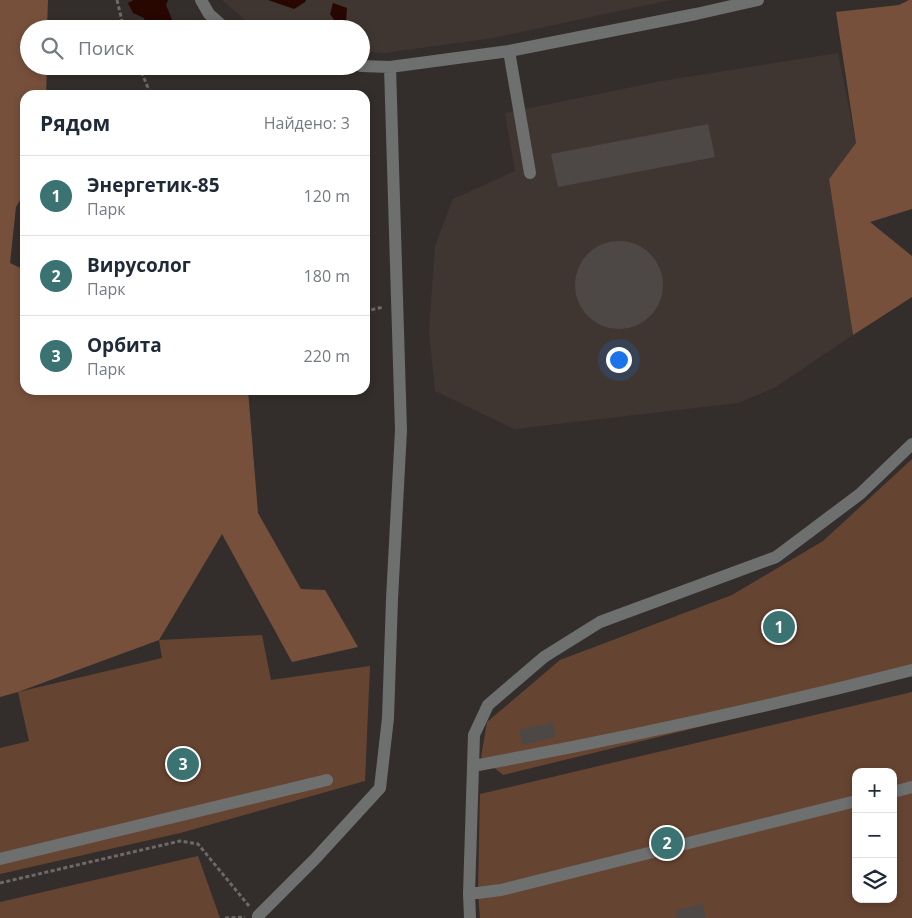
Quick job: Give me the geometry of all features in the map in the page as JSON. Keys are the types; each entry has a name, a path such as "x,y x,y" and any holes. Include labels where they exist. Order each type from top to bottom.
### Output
{"street":[{"path":"201,0 209,14 216,20"},
{"path":"370,66 390,67 509,51 758,0"},
{"path":"509,51 530,173"},
{"path":"258,917 315,859 380,788 388,718 401,430 390,67"},
{"path":"470,918 469,894 474,735 488,705 544,657 600,622 776,556 860,494 912,444"},
{"path":"473,766 533,755 820,693 912,670"},
{"path":"0,859 326,780"},
{"path":"897,791 912,787"},
{"path":"469,894 501,890 852,802"}],"path":[{"path":"117,0 122,20"},
{"path":"143,75 149,90"},
{"path":"0,883 180,841 198,844 258,917"}],"shaded area":[{"path":"0,0 48,0 47,20 20,20 20,75 47,75 46,90 20,90 20,200 16,207 10,263 20,268 20,395 248,395 258,513 301,589 325,590 358,647 292,662 222,534 159,640 0,697"},
{"path":"134,0 168,0 166,5 172,20 144,20 144,18 133,13 128,3"},
{"path":"222,0 670,0 493,38 384,53 370,52 370,20 245,20"},
{"path":"268,0 306,0 294,9"},
{"path":"912,0 912,209 870,222 912,256 912,297 853,335 829,179 856,143 836,12 899,5"},
{"path":"333,3 347,8 346,20 334,20 330,14"},
{"path":"838,53 856,143 829,179 853,335 774,388 738,403 514,429 435,391 429,331 435,246 453,199 515,171 505,113 662,81"},
{"path":"912,459 912,675 503,775 481,757 487,722 560,660 732,595 823,541"},
{"path":"262,635 271,680 370,666 365,781 180,833 0,874 0,748 29,741 18,692 162,658 159,640"},
{"path":"912,692 912,918 480,918 478,893 480,794"},
{"path":"198,856 220,918 0,918 0,902"}],"building":[{"path":"708,124 715,157 558,187 551,154"},
{"path":"619,241 636,244 644,248 656,260 660,268 663,285 660,302 656,310 644,322 636,326 619,329 602,326 594,322 582,310 578,302 575,285 578,268 582,260 594,248 602,244"},
{"path":"553,722 556,737 522,745 519,730"},
{"path":"703,904 706,918 677,918 675,910"}],"place":[{"name":"Энергетик-85","path":"779,627"},
{"name":"Орбита","path":"183,764"},
{"name":"Вирусолог","path":"667,843"}]}
